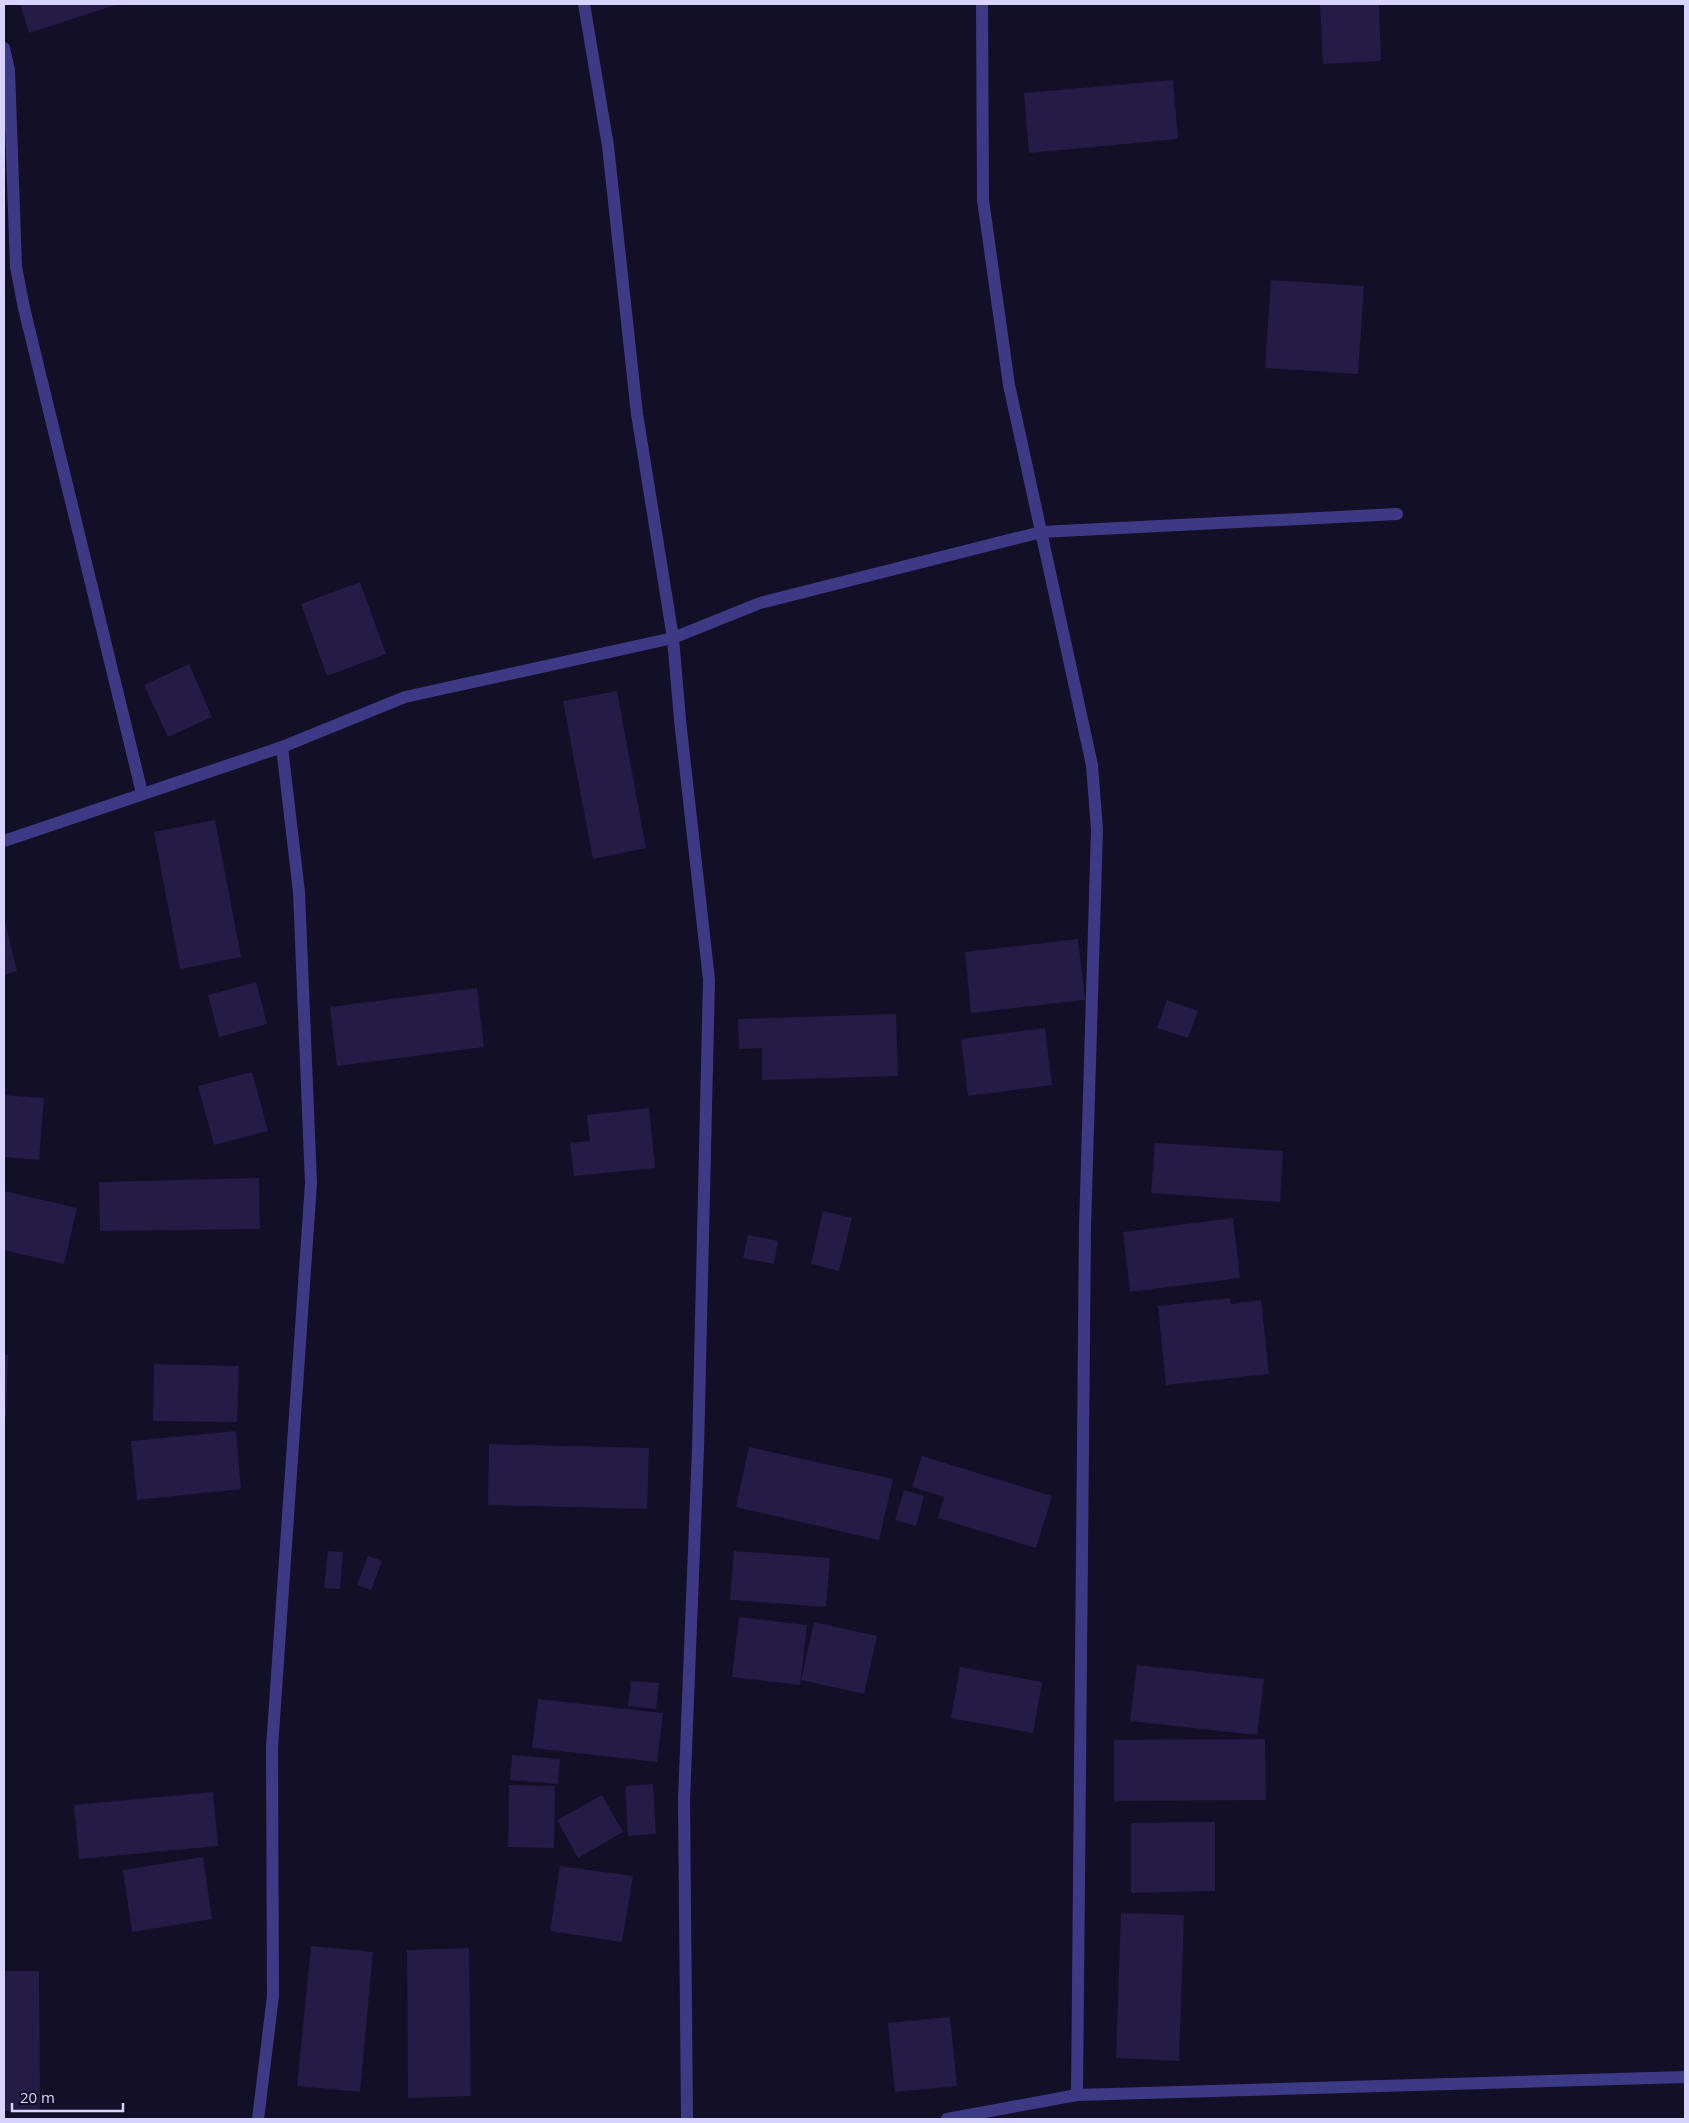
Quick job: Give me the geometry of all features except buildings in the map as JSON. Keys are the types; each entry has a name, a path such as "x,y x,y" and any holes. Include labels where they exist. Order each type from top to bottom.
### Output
{"street":[{"path":"584,4 608,146 637,414 673,638 680,720 710,980 698,1449 684,1800 687,2119"},
{"path":"982,4 983,200 1009,385 1092,765 1097,830 1085,1227 1077,2095"},
{"path":"4,48 10,70 16,267 24,308 142,793"},
{"path":"4,841 282,747 405,697 673,638 760,603 1041,532 1397,514"},
{"path":"258,2119 273,1996 272,1748 311,1183 299,892 282,747"},
{"path":"946,2119 1077,2095 1685,2077"}]}
